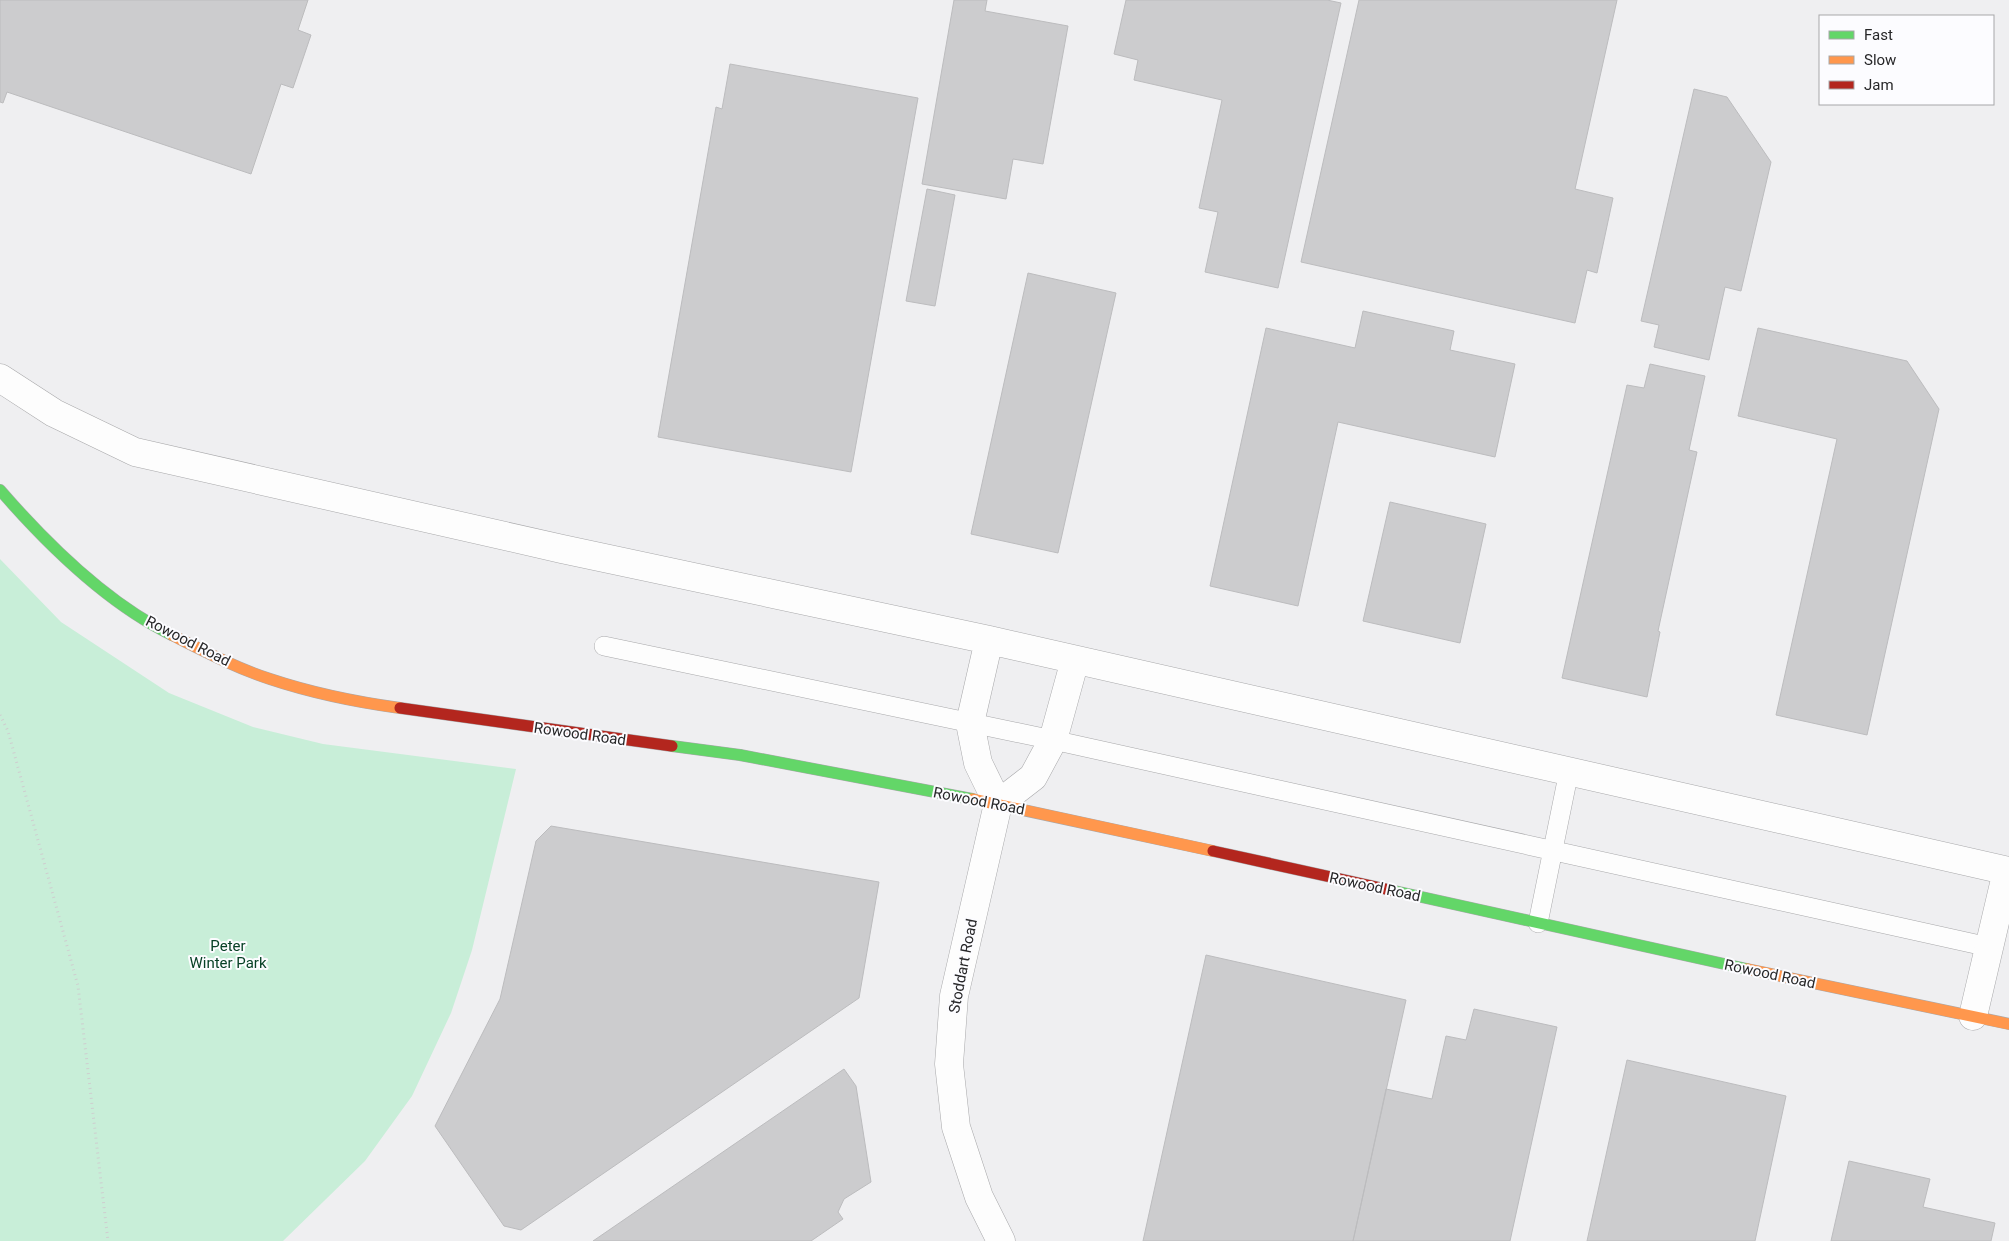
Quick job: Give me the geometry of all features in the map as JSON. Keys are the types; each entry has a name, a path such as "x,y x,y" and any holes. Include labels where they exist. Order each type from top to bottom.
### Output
{"street":[{"path":"0,378 54,413 135,452 552,547 989,640 2008,871 1973,1016"},
{"name":"Rowood Road","path":"0,490 37,530 83,573 126,608 167,633 228,663 269,679 365,703 740,755 998,804 1847,991 2009,1024"},
{"path":"989,640 970,723 978,763 998,804 1033,777 1053,740 1075,660"},
{"name":"Stoddart Road","path":"998,804 954,996 949,1064 956,1127 979,1197 1001,1241"}],"lane":[{"path":"604,646 1053,740 1989,947"},
{"path":"1538,923 1569,771"}],"path":[{"path":"0,715 8,730 78,986 108,1241"}],"green space":[{"name":"Peter Winter Park","path":"0,559 61,622 169,693 253,727 323,744 516,769 472,950 451,1013 412,1096 365,1161 283,1241 0,1241"}],"building":[{"path":"0,0 308,0 298,30 311,35 293,88 281,84 251,174 7,92 3,103 0,102"},
{"path":"954,0 987,0 985,11 1068,26 1043,164 1013,159 1006,199 922,184"},
{"path":"1126,0 1327,0 1341,3 1278,288 1205,272 1218,212 1199,208 1222,100 1134,80 1138,60 1114,54"},
{"path":"1359,0 1617,0 1575,189 1613,198 1597,273 1587,270 1575,323 1301,262"},
{"path":"730,64 918,98 851,472 658,437 716,107 722,109"},
{"path":"1694,89 1727,97 1771,162 1741,291 1725,287 1709,360 1654,347 1659,325 1641,321"},
{"path":"927,189 955,195 935,306 906,301"},
{"path":"1028,273 1116,293 1058,553 971,534"},
{"path":"1363,311 1454,331 1450,350 1515,364 1495,457 1338,422 1298,606 1210,586 1266,328 1355,348"},
{"path":"1758,328 1907,361 1939,409 1867,735 1776,715 1837,439 1738,416"},
{"path":"1650,364 1705,376 1689,450 1697,452 1658,631 1660,632 1647,697 1562,678 1627,385 1644,388"},
{"path":"1390,502 1486,524 1460,643 1363,621"},
{"path":"551,826 879,882 859,998 521,1230 504,1226 435,1126 500,999 536,841"},
{"path":"1206,955 1406,1000 1353,1241 1143,1241"},
{"path":"1474,1009 1557,1027 1510,1241 1353,1241 1386,1089 1432,1099 1446,1036 1466,1040"},
{"path":"1627,1060 1786,1096 1755,1241 1587,1241"},
{"path":"844,1069 856,1086 871,1182 844,1199 838,1212 843,1219 811,1241 593,1241"},
{"path":"1849,1161 1930,1179 1923,1207 1995,1223 1991,1241 1831,1241"}],"traffic: fast":[{"path":"0,490 37,531 79,571 125,607 172,635"},
{"path":"672,746 740,755 972,799"},
{"path":"1390,890 1747,969"}],"traffic: slow":[{"path":"172,635 257,675 302,689 400,708"},
{"path":"972,799 1213,851"},
{"path":"1747,969 2009,1024"}],"traffic: jam":[{"path":"400,708 672,746"},
{"path":"1213,851 1390,890"}]}
